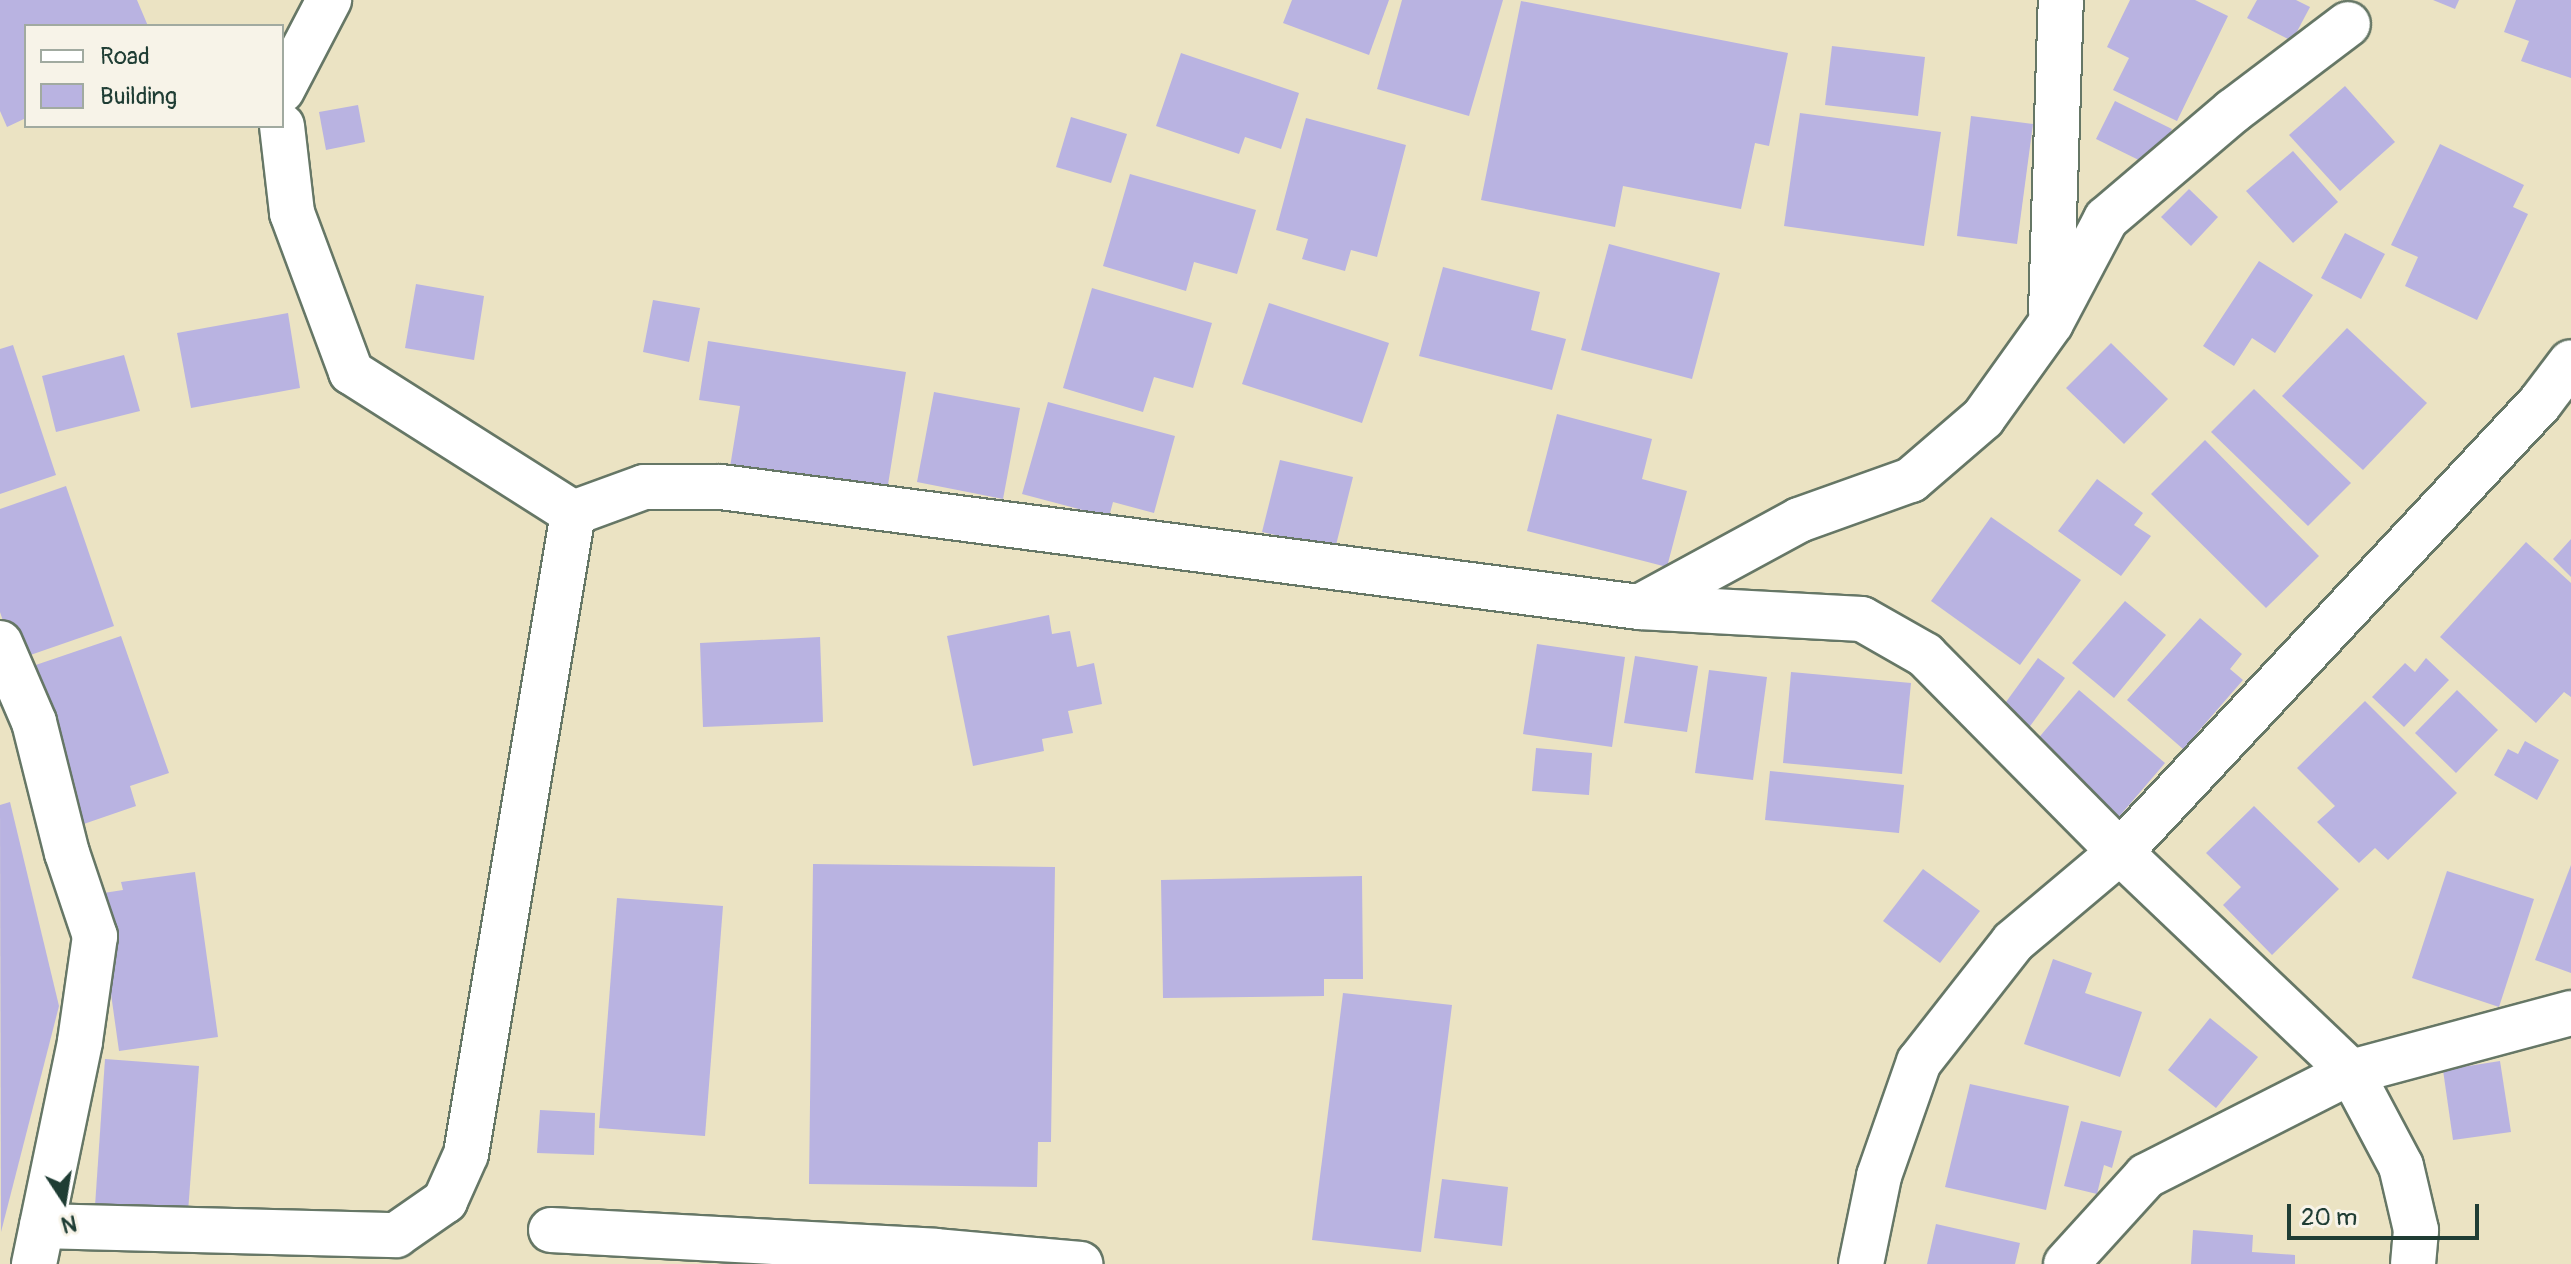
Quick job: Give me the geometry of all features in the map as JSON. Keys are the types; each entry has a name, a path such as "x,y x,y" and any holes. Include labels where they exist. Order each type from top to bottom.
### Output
{"street":[{"path":"284,86 329,0"},
{"path":"2051,323 2061,0"},
{"path":"1639,607 1799,520 1911,480 1983,418 2051,323 2106,219 2233,111 2348,24"},
{"path":"282,128 292,213 351,372 573,513"},
{"path":"1861,1264 1879,1176 1919,1062 2013,942 2120,852 2540,403 2571,362"},
{"path":"573,513 644,487 721,487 1639,607 1862,619 1925,655 2120,852 2351,1072 2401,1166 2416,1230 2413,1264"},
{"path":"0,643 34,722 67,853 95,936 80,1042 38,1245 396,1235 445,1201 466,1154 573,513"},
{"path":"2066,1264 2146,1176 2351,1072 2571,1013"},
{"path":"551,1230 1080,1264"}],"building":[{"path":"0,0 137,0 147,24 24,24 24,119 7,127 0,111"},
{"path":"1292,0 1389,0 1369,55 1283,23"},
{"path":"1402,0 1503,0 1469,116 1377,89"},
{"path":"2130,0 2195,0 2228,16 2177,121 2113,90 2129,58 2107,47"},
{"path":"2257,0 2296,0 2310,7 2292,41 2247,18"},
{"path":"2433,0 2459,0 2455,9"},
{"path":"2516,0 2571,0 2571,78 2521,61 2529,41 2504,32"},
{"path":"1521,1 1788,53 1769,146 1755,143 1741,209 1623,186 1615,227 1481,200"},
{"path":"1832,46 1925,57 1918,116 1825,105"},
{"path":"1181,53 1299,93 1281,149 1245,137 1239,154 1156,126"},
{"path":"2345,86 2395,142 2340,191 2289,135"},
{"path":"2115,101 2172,129 2153,167 2096,139"},
{"path":"358,105 365,142 326,150 319,112"},
{"path":"1800,113 1941,132 1924,246 1784,226"},
{"path":"1971,116 2033,124 2017,244 1957,236"},
{"path":"1071,117 1127,134 1111,183 1056,167"},
{"path":"1306,118 1406,145 1377,257 1351,250 1345,271 1302,259 1308,239 1276,230"},
{"path":"2440,144 2524,185 2513,207 2528,214 2477,320 2405,286 2418,257 2391,245"},
{"path":"2293,151 2338,202 2293,243 2246,191"},
{"path":"1130,174 1256,210 1237,274 1194,262 1186,291 1103,266"},
{"path":"2189,189 2218,217 2191,246 2161,217"},
{"path":"2345,233 2385,254 2361,299 2321,278"},
{"path":"1609,244 1720,273 1692,379 1581,350"},
{"path":"2259,261 2313,295 2275,353 2252,338 2234,366 2203,346"},
{"path":"1443,267 1540,292 1531,330 1566,339 1552,390 1419,356"},
{"path":"416,284 484,296 474,360 405,348"},
{"path":"1092,288 1212,323 1193,388 1154,377 1143,412 1063,388"},
{"path":"653,300 700,308 689,362 643,352"},
{"path":"1269,303 1389,343 1362,423 1242,384"},
{"path":"288,313 300,388 191,408 177,333"},
{"path":"2347,328 2427,403 2363,470 2282,396"},
{"path":"708,341 906,372 887,491 730,467 740,406 699,400"},
{"path":"2111,343 2168,399 2124,444 2066,388"},
{"path":"13,345 56,475 0,494 0,349"},
{"path":"124,355 140,411 56,432 42,376"},
{"path":"2254,389 2351,483 2308,526 2211,432"},
{"path":"934,392 1020,408 1003,499 917,482"},
{"path":"1048,402 1175,436 1154,513 1113,502 1109,517 1022,494"},
{"path":"1557,414 1652,439 1642,479 1687,491 1667,567 1527,531"},
{"path":"2205,440 2319,556 2266,608 2151,494"},
{"path":"1280,460 1353,477 1335,549 1262,532"},
{"path":"2097,479 2143,513 2134,525 2151,536 2121,576 2058,531"},
{"path":"66,486 114,626 16,660 0,612 0,509"},
{"path":"1991,517 2081,580 2020,665 1931,601"},
{"path":"2571,539 2571,577 2553,559"},
{"path":"2526,542 2571,583 2571,697 2564,692 2536,723 2440,637"},
{"path":"2125,601 2166,635 2114,698 2072,663"},
{"path":"1049,615 1052,634 1070,631 1077,667 1094,663 1102,704 1068,711 1073,733 1042,739 1044,751 973,766 947,636"},
{"path":"2200,618 2242,654 2230,669 2243,680 2183,749 2127,700"},
{"path":"121,636 169,773 130,786 136,806 75,827 21,670"},
{"path":"820,637 823,722 703,727 700,643"},
{"path":"1537,644 1625,657 1612,747 1523,734"},
{"path":"1635,656 1698,666 1687,732 1624,723"},
{"path":"2038,658 2065,678 2025,733 1998,713"},
{"path":"2426,658 2449,680 2404,727 2372,697 2405,663 2415,672"},
{"path":"1709,670 1767,677 1753,780 1695,773"},
{"path":"1791,672 1911,683 1902,774 1783,763"},
{"path":"2079,690 2165,763 2117,819 2031,747"},
{"path":"2457,690 2498,730 2456,773 2415,733"},
{"path":"2365,701 2457,793 2388,860 2375,848 2359,863 2317,822 2335,806 2297,768"},
{"path":"2525,741 2559,760 2537,800 2494,775 2508,749 2518,754"},
{"path":"1536,748 1592,753 1589,795 1532,791"},
{"path":"1770,771 1904,785 1899,833 1765,820"},
{"path":"10,802 59,1006 1,1232 0,805"},
{"path":"2254,806 2339,889 2272,955 2223,905 2241,887 2206,853"},
{"path":"813,864 1055,867 1051,1142 1038,1142 1037,1187 809,1184"},
{"path":"2571,865 2571,973 2535,960"},
{"path":"1923,869 1980,911 1940,963 1883,921"},
{"path":"2447,871 2534,899 2499,1007 2412,978"},
{"path":"195,872 218,1037 119,1051 97,894 123,890 121,882"},
{"path":"1362,876 1363,979 1324,979 1324,996 1163,998 1161,880"},
{"path":"617,898 723,906 705,1136 599,1128"},
{"path":"2053,959 2092,973 2085,993 2142,1012 2120,1077 2024,1044"},
{"path":"1343,993 1452,1005 1421,1252 1312,1240"},
{"path":"2210,1018 2258,1057 2216,1108 2168,1070"},
{"path":"105,1059 199,1066 188,1212 95,1206"},
{"path":"2500,1061 2511,1132 2453,1140 2443,1070"},
{"path":"1970,1084 2069,1106 2046,1210 1945,1187"},
{"path":"540,1110 595,1113 594,1155 537,1153"},
{"path":"2081,1121 2122,1131 2112,1168 2104,1165 2097,1194 2064,1186"},
{"path":"1442,1179 1508,1187 1502,1246 1434,1238"},
{"path":"1936,1224 2020,1243 2015,1264 1927,1264"},
{"path":"2193,1230 2253,1235 2252,1252 2295,1255 2295,1264 2191,1264"}]}
